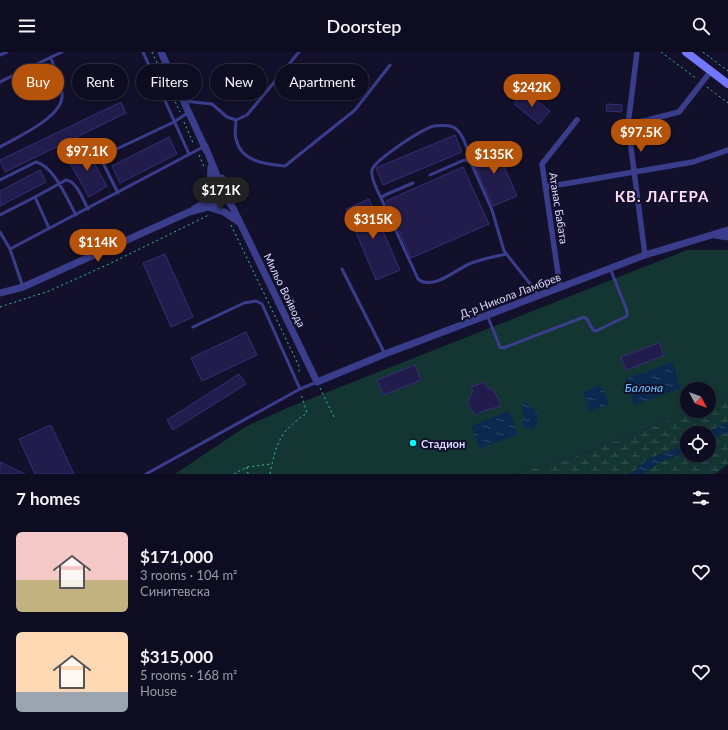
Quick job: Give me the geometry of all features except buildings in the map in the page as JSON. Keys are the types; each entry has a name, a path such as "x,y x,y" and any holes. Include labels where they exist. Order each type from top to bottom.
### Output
{"main road":[{"path":"686,52 728,84"}],"street":[{"name":"Мильо Войвода","path":"161,52 233,208 317,382"},
{"path":"637,52 628,125 645,255"},
{"path":"628,125 679,112 711,71"},
{"name":"Атанас Бабата","path":"560,287 542,164 576,120"},
{"name":"Мильо Войвода","path":"205,146 212,164 227,193"},
{"path":"546,187 693,162 728,150"},
{"path":"206,204 211,180 212,164"},
{"path":"0,293 23,287 189,212 227,193"},
{"path":"206,204 224,212 241,224"},
{"name":"Д-р Никола Ламбрев","path":"317,382 385,354 645,255 728,230"},
{"name":"Д-р Никола Ламбрев","path":"713,234 728,237"}],"lane":[{"path":"0,55 7,52"},
{"path":"0,82 62,52"},
{"path":"143,52 189,154"},
{"path":"183,101 212,104 227,117 236,120 247,116 299,52"},
{"path":"0,147 45,122 57,107 62,95 51,57"},
{"path":"236,120 236,138 241,150 251,160 284,166 355,110 390,65"},
{"path":"118,194 102,161 104,155 174,122 188,112"},
{"path":"506,254 470,264 438,280 426,284 422,282 418,279 373,178 372,171 375,164 389,152 434,126 453,127 460,131 472,165 492,210 506,254 539,295"},
{"path":"10,249 118,194 205,146"},
{"path":"430,175 464,160 469,161 472,165"},
{"path":"0,180 36,162 46,167 59,184 76,215"},
{"path":"0,216 66,180 74,184 88,209"},
{"path":"381,198 413,183"},
{"path":"35,198 50,228"},
{"path":"0,232 10,249 23,287"},
{"path":"488,315 501,348 584,318 587,319 593,330 596,330 627,316 627,311 610,268"},
{"path":"342,269 385,354"},
{"path":"193,327 244,303 256,301 262,304 300,389"},
{"path":"146,474 300,389 317,382"}],"path":[{"path":"152,52 204,168"},
{"path":"661,52 728,103"},
{"path":"703,52 728,71"},
{"path":"0,307 49,291 109,264 208,215 213,215"},
{"path":"227,222 232,226 299,366 299,374"},
{"path":"317,382 335,419"},
{"path":"270,474 274,449 282,434 291,424 307,413 302,402 300,389"},
{"path":"234,474 247,467 272,464"},
{"path":"247,467 248,474"}],"green space":[{"path":"687,250 728,250 728,397 716,402 716,382 680,382 680,416 566,460 510,474 175,474 245,427 287,408"},
{"path":"728,397 728,422 716,428 716,426 680,426 680,447 650,458 631,474 509,474 566,460 680,416 680,418 716,418 716,402"},
{"path":"728,431 728,464 715,474 642,474 660,462 680,455 680,462 716,462 716,437"}],"water":[{"name":"Балона","path":"672,362 680,388 634,405 625,379"},
{"name":"Балона","path":"601,385 609,404 590,411 583,392"},
{"path":"526,402 538,413 537,425 533,429 526,428 522,424 524,413 521,408"},
{"path":"509,411 518,434 480,449 471,426"},
{"path":"728,422 728,431 716,437 716,428"},
{"path":"680,447 680,455 660,462 642,474 631,474 650,458"}],"place":[{"name":"Стадион","path":"413,443"}],"district":[{"name":"КВ. ЛАГЕРА","path":"662,196"}]}
